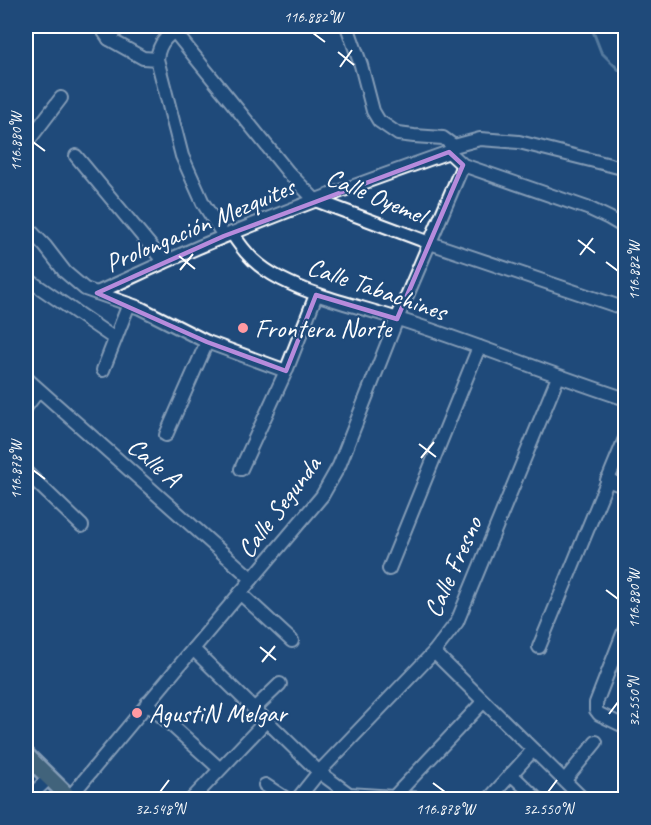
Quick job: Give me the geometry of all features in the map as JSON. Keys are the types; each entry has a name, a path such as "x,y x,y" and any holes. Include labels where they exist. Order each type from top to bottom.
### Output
{"main road":[{"path":"26,756 71,798"}],"street":[{"path":"100,26 109,39 143,58 157,59 162,41 179,28"},
{"path":"109,39 120,26"},
{"path":"347,26 361,65 373,111 379,121 398,134 443,138 463,165 590,209 626,228"},
{"name":"Calle Oyemel","path":"179,28 288,172 315,200 430,243 626,309"},
{"name":"Calle Tabachines","path":"157,59 182,156 204,203 228,235 257,263 280,278 316,295 397,319 626,399"},
{"path":"26,144 61,98"},
{"name":"Prolongación Mezquites","path":"98,293 228,235 480,139 519,142 626,169"},
{"path":"76,156 164,262"},
{"name":"Calle Segunda","path":"71,798 147,703 322,496 331,482 463,165"},
{"path":"26,226 65,272 85,289 129,304 207,342 286,371"},
{"path":"26,278 115,339"},
{"path":"241,469 286,371 316,295"},
{"path":"102,370 129,304"},
{"path":"166,435 207,342"},
{"path":"388,569 479,348"},
{"name":"Calle Fresno","path":"296,800 319,772 434,652 457,622 558,377"},
{"name":"Calle A","path":"26,378 252,579"},
{"path":"26,407 39,390"},
{"path":"539,647 626,436"},
{"path":"26,472 82,526"},
{"path":"607,480 626,487"},
{"path":"240,594 292,641"},
{"path":"626,626 596,703 596,710 600,714 626,727"},
{"path":"193,649 319,772 350,794 438,800"},
{"path":"434,652 584,800"},
{"path":"254,709 280,684"},
{"path":"392,798 483,702"},
{"path":"147,703 220,769"},
{"path":"190,800 266,721"},
{"path":"565,780 596,742"},
{"path":"488,800 533,750"},
{"path":"511,774 538,800"},
{"path":"26,800 49,778"},
{"path":"265,785 288,800"}],"highlighted area":[{"path":"449,152 463,165 397,319 316,295 286,371 207,342 97,293 224,236"}],"waterway":[{"path":"591,26 601,52 619,70 626,71"}],"place":[{"name":"Frontera Norte","path":"243,328"},
{"name":"AgustiN Melgar","path":"137,713"}]}
